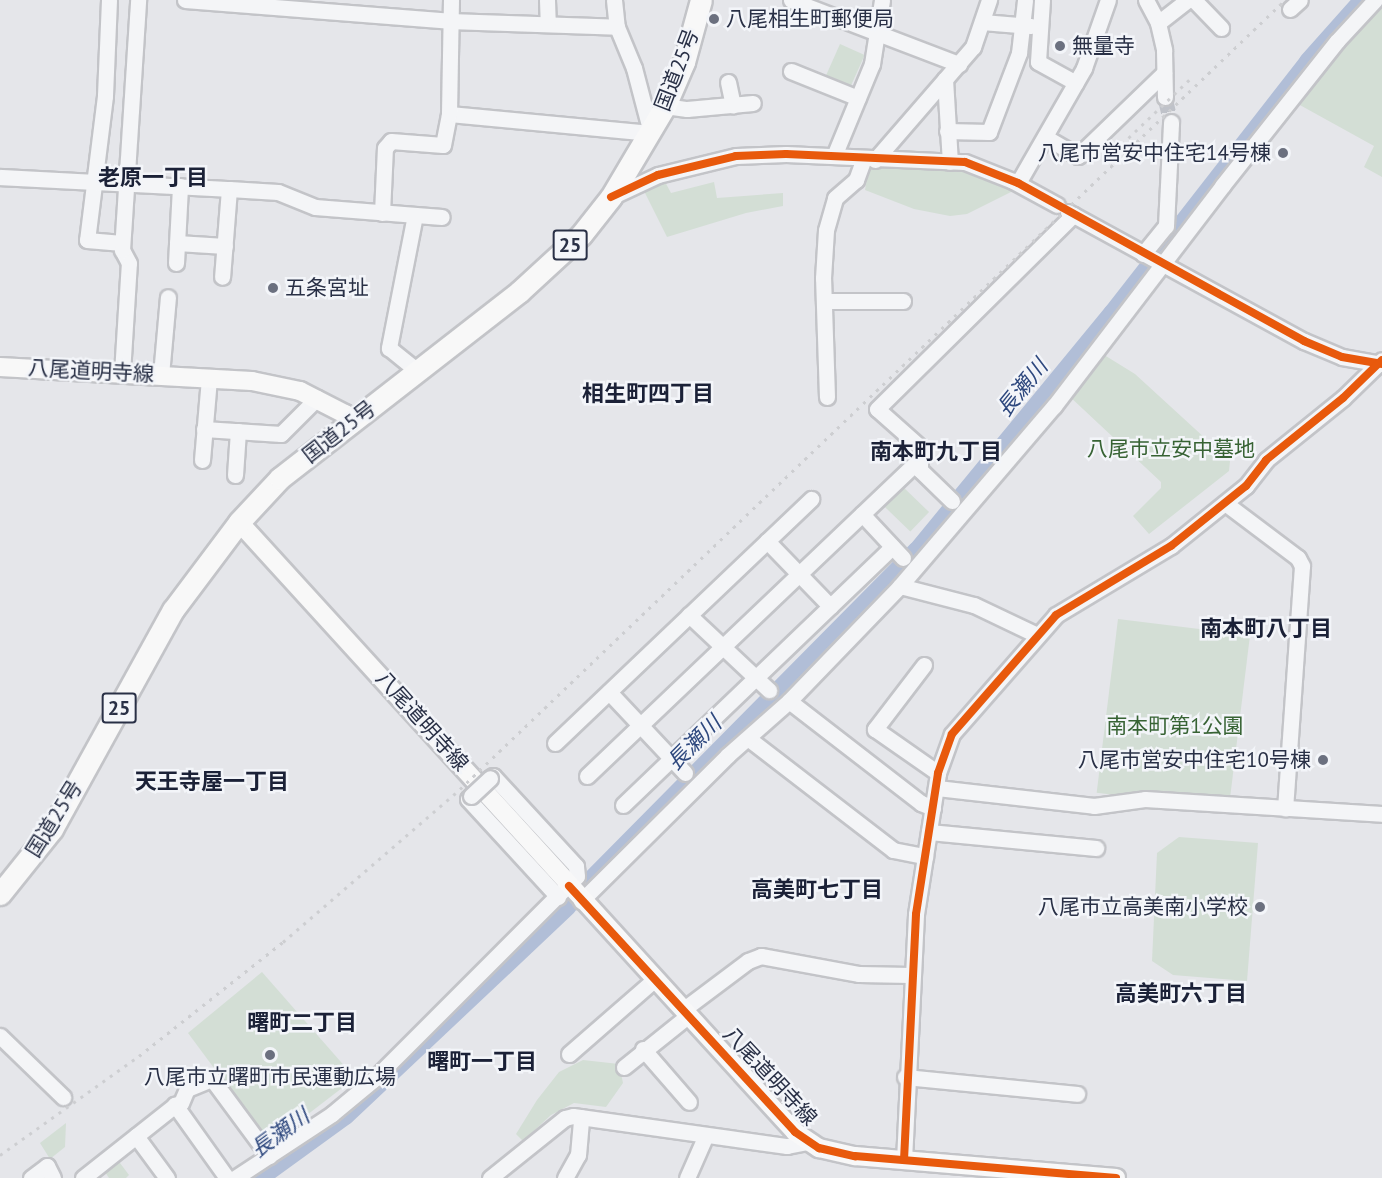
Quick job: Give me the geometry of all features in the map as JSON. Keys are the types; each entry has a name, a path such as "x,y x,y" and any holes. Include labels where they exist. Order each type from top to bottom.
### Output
{"highway":[{"name":"国道25号","path":"0,894 52,829 173,610 239,522 280,478 519,292 581,235 611,197 665,106 684,62 701,0"}],"main road":[{"name":"八尾道明寺線","path":"0,367 209,378 279,385 317,398 351,422"},
{"name":"八尾道明寺線","path":"239,522 369,661 563,891 581,901 808,1142 837,1153 903,1169 1116,1178"}],"street":[{"path":"109,0 105,96 92,182 87,240 123,243"},
{"path":"122,373 129,263 123,243 138,0"},
{"path":"185,0 449,21 616,27"},
{"path":"390,16 392,0"},
{"path":"382,213 385,148 391,141 443,145 449,114 451,0"},
{"path":"547,0 548,24"},
{"path":"449,114 651,133 634,68 616,27 614,0"},
{"path":"791,0 878,30 959,64"},
{"path":"834,156 872,64 882,0"},
{"path":"827,397 824,301 829,213 836,198 856,180 870,159 973,47 989,0"},
{"path":"947,131 989,132 1019,53 1024,0"},
{"path":"1038,62 1042,0"},
{"path":"1018,183 1076,83 1108,0"},
{"path":"1146,0 1158,23 1165,97"},
{"path":"1158,23 1187,0"},
{"path":"1194,0 1221,28"},
{"path":"581,901 728,755 749,739 789,701 900,586 1054,406 1154,260 1337,41 1375,0"},
{"path":"982,22 1040,27"},
{"path":"1019,53 1076,83"},
{"path":"791,71 858,98"},
{"path":"1045,137 1078,156 1164,73"},
{"path":"945,79 950,162"},
{"path":"728,82 733,105"},
{"path":"665,106 687,109 753,103"},
{"path":"1154,260 1166,226 1171,122"},
{"path":"611,197 658,175 736,156 834,156 950,162 982,166 1018,183 1304,341 1342,357 1381,362"},
{"path":"0,177 278,192 315,207 442,217"},
{"path":"176,263 180,186"},
{"path":"222,277 228,189"},
{"path":"952,501 920,470 920,447 877,409 1066,211"},
{"path":"415,215 389,348 417,371"},
{"path":"177,243 225,246"},
{"path":"161,375 168,297"},
{"path":"824,301 903,301"},
{"path":"903,1169 910,975 933,808 938,781 952,734 1037,635 1072,604 1171,546 1252,480 1266,460 1348,393 1381,362"},
{"path":"202,460 209,378"},
{"path":"204,429 281,434 317,398"},
{"path":"235,475 238,431"},
{"path":"587,776 920,459"},
{"path":"555,743 811,499"},
{"path":"1225,503 1298,558 1302,566 1285,808"},
{"path":"862,514 903,558"},
{"path":"767,541 830,606"},
{"path":"623,805 892,547"},
{"path":"900,586 974,605 1037,635"},
{"path":"689,615 769,690"},
{"path":"924,665 875,729 938,781 1094,806 1145,800 1382,814"},
{"path":"609,692 685,773"},
{"path":"789,701 921,803 933,808"},
{"path":"749,739 893,850 925,856"},
{"path":"235,1178 332,1113 373,1080 563,891 577,876 576,866 493,776 468,799 563,891"},
{"path":"929,832 1096,848"},
{"path":"624,1067 686,1012 748,962 761,956 859,974 910,975"},
{"path":"569,1054 655,979"},
{"path":"0,1036 63,1097"},
{"path":"643,1049 689,1102"},
{"path":"905,1077 1077,1094"},
{"path":"83,1178 100,1173 136,1136 175,1105 181,1103 187,1089 212,1079 269,1156"},
{"path":"175,1105 227,1178"},
{"path":"490,1178 564,1118 581,1117 787,1146 808,1142"},
{"path":"565,1178 578,1155 581,1117"},
{"path":"687,1178 706,1135"},
{"path":"136,1136 167,1178"},
{"path":"31,1178 47,1167 53,1178"}],"green space":[{"path":"1382,0 1382,177 1364,167 1374,146 1298,104"},
{"path":"840,44 865,55 849,91 824,80"},
{"path":"869,165 958,166 981,172 1015,190 967,214 950,216 914,209 865,190"},
{"path":"664,180 671,193 714,182 717,198 783,193 783,206 746,213 667,237 644,191"},
{"name":"八尾市立安中墓地","path":"1101,353 1135,374 1230,461 1229,471 1149,534 1133,516 1161,488 1161,482 1068,395"},
{"path":"901,485 929,512 910,532 882,504"},
{"name":"南本町第1公園","path":"1118,619 1250,635 1229,809 1097,793"},
{"path":"1179,837 1258,843 1247,981 1173,975 1152,961 1157,853"},
{"name":"八尾市立曙町市民運動広場","path":"262,972 355,1078 277,1138 265,1137 188,1033"},
{"path":"583,1060 619,1064 623,1083 606,1107 574,1103 551,1115 523,1141 516,1134 537,1100 559,1072"},
{"path":"66,1123 65,1147 50,1159 40,1143"},
{"path":"117,1159 129,1175 126,1178 109,1178 103,1169"}],"waterway":[{"name":"長瀬川","path":"594,878 918,551 1113,314 1309,62 1364,0"},
{"name":"長瀬川","path":"258,1178 345,1115 567,906"}],"tunnel":[{"path":"1165,97 1171,122"}],"railway":[{"path":"0,1155 139,1056 283,942 460,789 1285,0"},
{"path":"1122,144 1191,78"}],"cycle path":[{"path":"611,197 658,175 736,156 786,154 965,162 1018,183 1304,341 1342,357 1382,364"},
{"path":"904,1160 916,914 938,773 952,734 1056,615 1171,546 1246,486 1266,460 1343,398 1382,360"},
{"path":"569,886 795,1132 819,1148 855,1156 1116,1178"}],"place":[{"name":"八尾相生町郵便局","path":"714,19"},
{"name":"無量寺","path":"1060,46"},
{"name":"八尾市営安中住宅14号棟","path":"1283,153"},
{"name":"五条宮址","path":"273,288"},
{"name":"八尾市営安中住宅10号棟","path":"1323,760"},
{"name":"八尾市立高美南小学校","path":"1260,907"},
{"name":"八尾市立曙町市民運動広場","path":"270,1055"}],"district":[{"name":"老原一丁目","path":"153,178"},
{"name":"相生町四丁目","path":"648,394"},
{"name":"南本町九丁目","path":"936,452"},
{"name":"南本町八丁目","path":"1266,629"},
{"name":"天王寺屋一丁目","path":"212,782"},
{"name":"高美町七丁目","path":"817,890"},
{"name":"高美町六丁目","path":"1181,994"},
{"name":"曙町二丁目","path":"302,1023"},
{"name":"曙町一丁目","path":"482,1062"}]}
